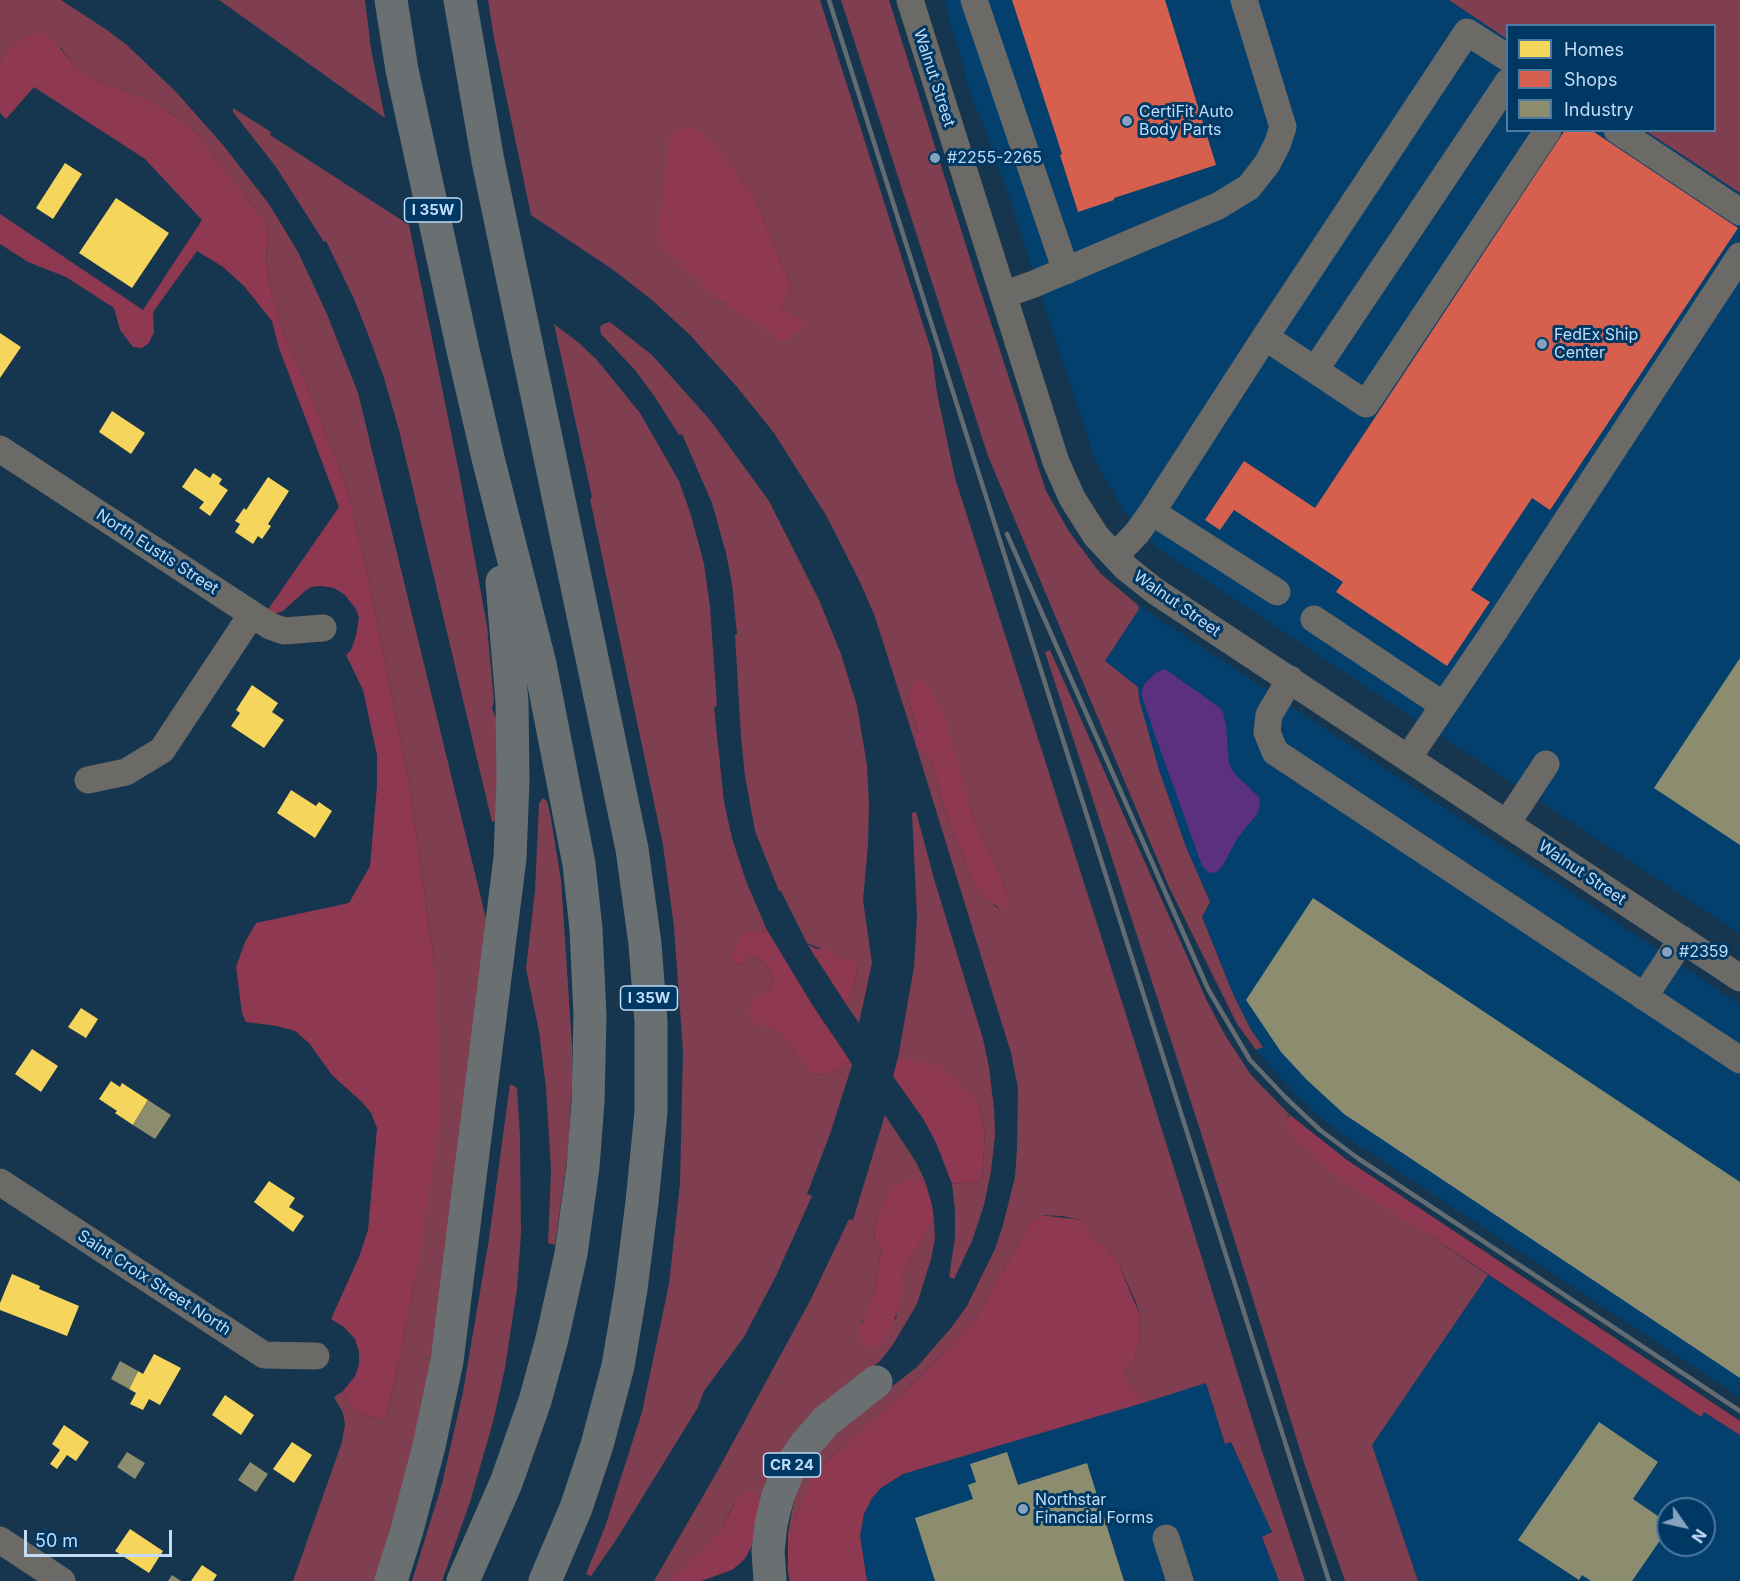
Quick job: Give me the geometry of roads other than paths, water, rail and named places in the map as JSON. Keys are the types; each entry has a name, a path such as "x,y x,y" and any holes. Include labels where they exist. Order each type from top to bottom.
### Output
{"highway":[{"name":"I 35W","path":"391,0 402,70 488,458 540,664 579,864 586,929 590,1005 589,1092 583,1167 571,1254 535,1401 506,1484 463,1581"},
{"name":"I 35W","path":"459,0 488,161 632,849 645,944 651,1022 651,1112 631,1289 618,1366 594,1456 576,1508 545,1581"},
{"path":"391,1581 429,1446 447,1361 510,858 513,780 512,702 507,623 488,458"},
{"name":"CR 24","path":"769,1581 768,1551 771,1524 778,1496 789,1469 826,1421 876,1382"}],"street":[{"name":"Walnut Street","path":"909,0 1056,462 1072,498 1096,536 1126,568 1155,591 1740,978"},
{"path":"974,0 1066,271"},
{"path":"1003,296 1218,206 1249,187 1267,164 1283,127 1244,0"},
{"path":"1115,556 1137,533 1152,512 1467,32 1506,57"},
{"path":"1315,370 1506,85"},
{"path":"1265,337 1365,404 1547,132"},
{"path":"1620,132 1740,212"},
{"path":"1408,758 1493,633 1740,256"},
{"name":"North Eustis Street","path":"0,449 270,626 284,631 323,628"},
{"path":"1152,512 1277,592"},
{"path":"88,780 126,772 162,750 252,614"},
{"path":"1314,619 1443,705"},
{"path":"1290,679 1269,715 1268,732 1275,752 1740,1060"},
{"path":"1507,823 1546,764"},
{"path":"1644,997 1682,939"},
{"name":"Saint Croix Street North","path":"0,1182 264,1355 316,1356"},
{"path":"1166,1538 1180,1581"},
{"path":"0,1540 62,1581"}],"railway":[{"path":"829,0 1329,1581"},
{"path":"1007,534 1208,989 1250,1060 1320,1130 1359,1159 1740,1411"}],"place":[{"name":"CertiFit Auto Body Parts","path":"1127,121"},
{"name":"#2255-2265","path":"935,158"},
{"name":"FedEx Ship Center","path":"1542,344"},
{"name":"#2359","path":"1667,952"},
{"name":"Northstar Financial Forms","path":"1023,1509"}]}
